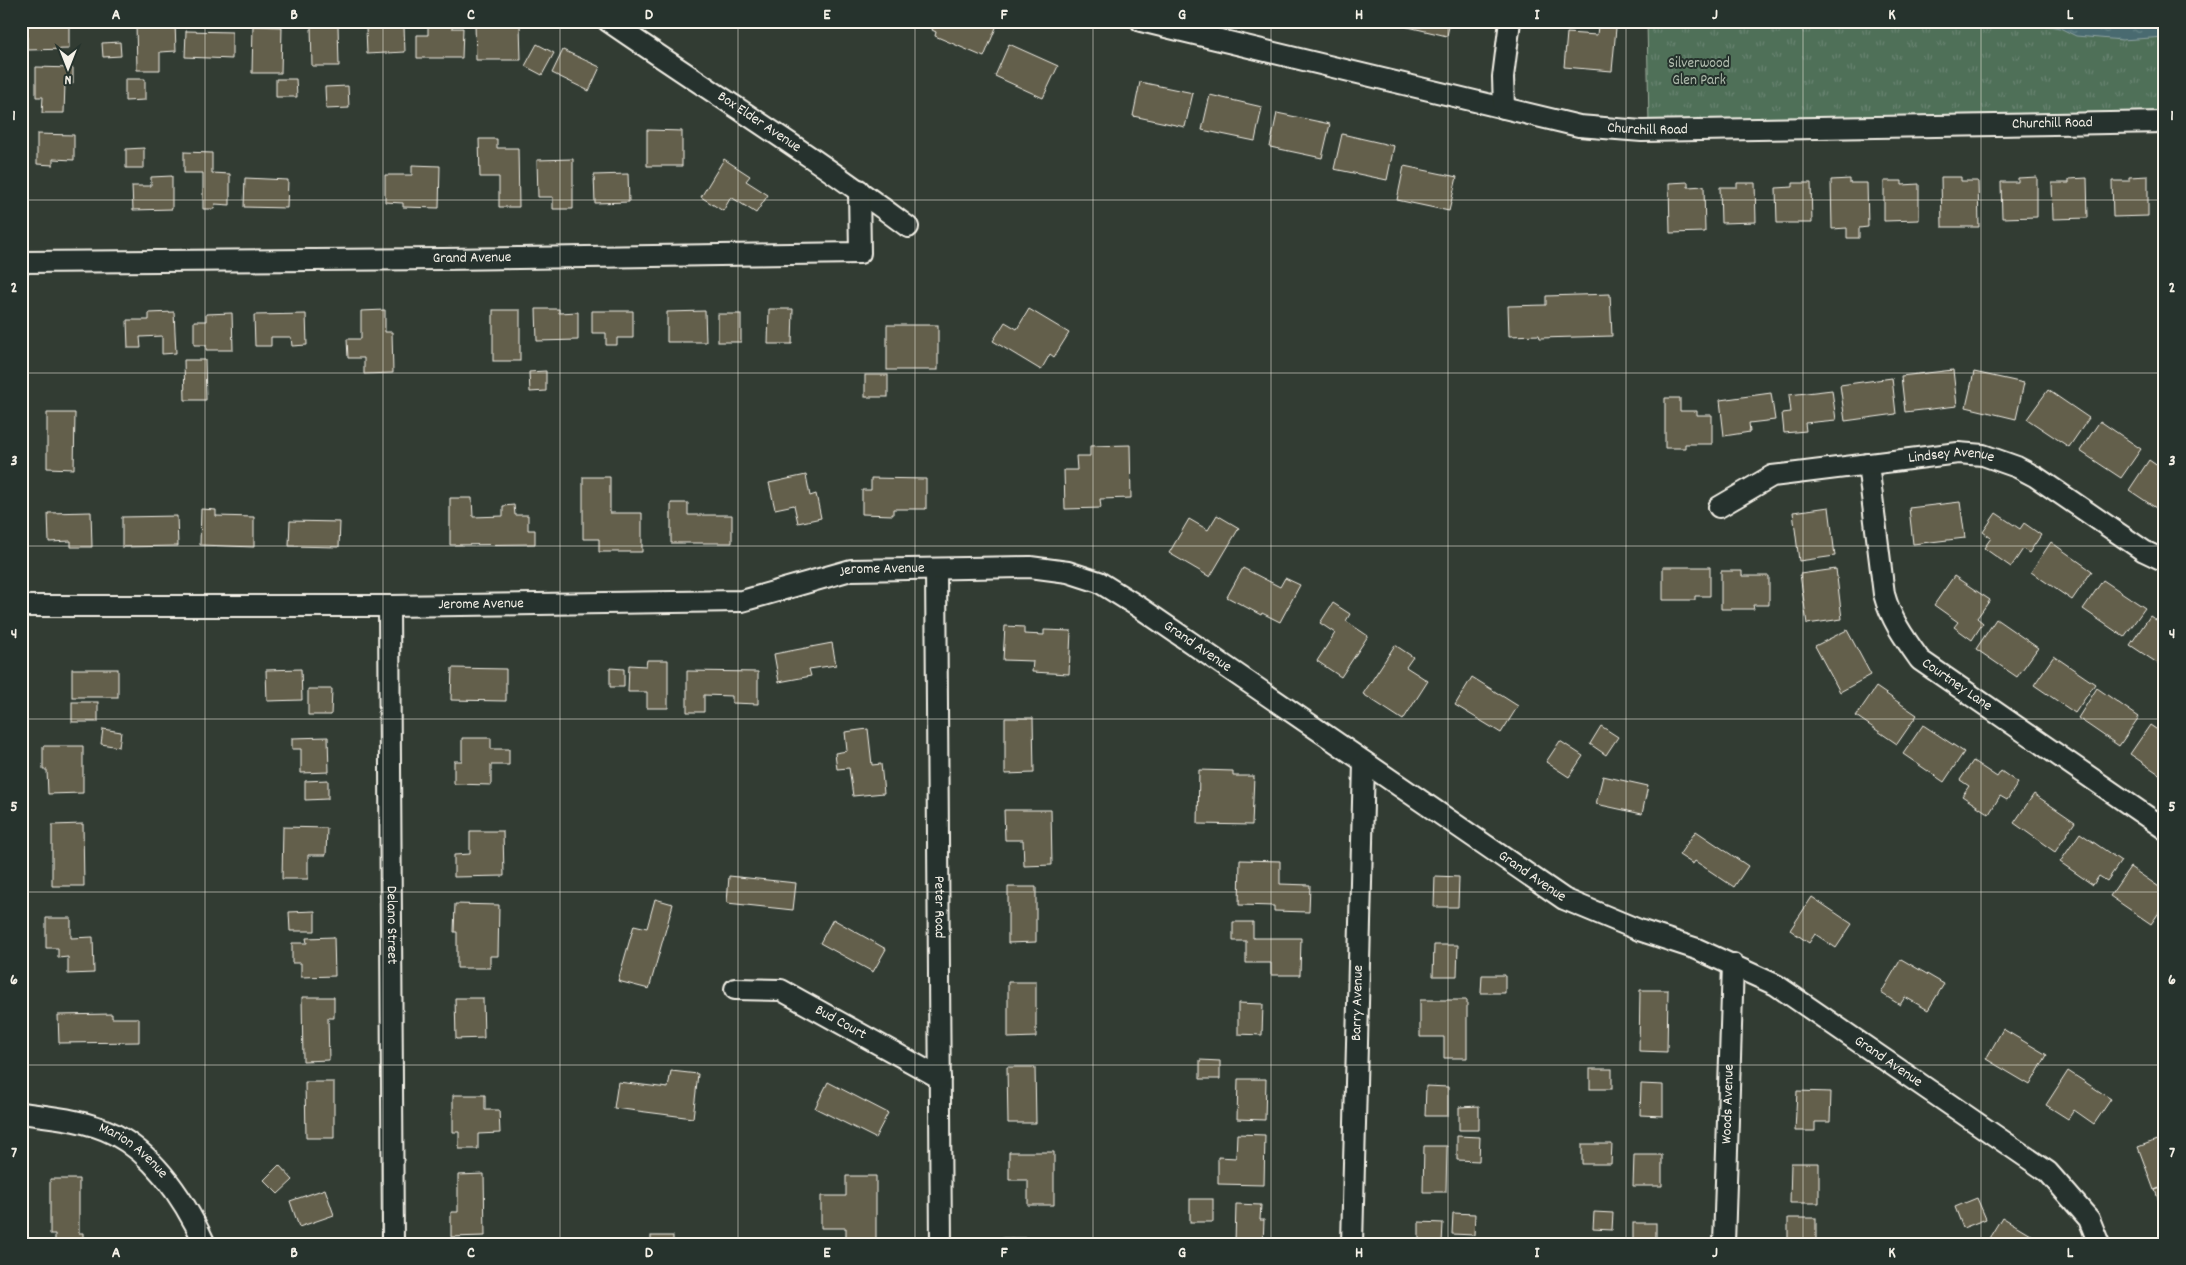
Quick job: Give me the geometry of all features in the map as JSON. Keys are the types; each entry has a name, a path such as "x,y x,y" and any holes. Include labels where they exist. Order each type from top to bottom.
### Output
{"street":[{"name":"Box Elder Avenue","path":"608,21 859,190 908,227"},
{"name":"Churchill Road","path":"1141,21 1579,126 1642,131 2165,122"},
{"path":"1504,108 1503,77 1510,21"},
{"name":"Grand Avenue","path":"21,262 443,260 860,254 859,190"},
{"name":"Lindsey Avenue","path":"1719,507 1772,476 1958,453 1983,455 2003,461 2036,478 2144,551 2165,561"},
{"name":"Courtney Lane","path":"1868,464 1884,594 1888,609 1900,632 1920,660 2165,829"},
{"name":"Grand Avenue","path":"936,569 1030,566 1068,572 1099,582 1564,899 1733,964 1776,985 2048,1172 2089,1219 2099,1244"},
{"name":"Jerome Avenue","path":"21,606 389,606 742,601 851,570 936,569"},
{"name":"Peter Road","path":"936,569 941,1244"},
{"name":"Delano Street","path":"389,606 393,1244"},
{"name":"Barry Avenue","path":"1352,1244 1364,762"},
{"name":"Woods Avenue","path":"1724,1244 1733,964"},
{"name":"Bud Court","path":"735,988 781,990 940,1078"},
{"name":"Marion Avenue","path":"21,1113 90,1126 113,1133 127,1142 150,1160 178,1194 205,1244"}],"green space":[{"name":"Silverwood Glen Park","path":"1647,21 2165,21 2165,115 1649,124"}],"water":[{"path":"2020,21 2165,21 2165,37 2122,40 2076,36 2060,28"}],"building":[{"path":"441,21 452,21 452,28 463,28 462,58 417,58 417,35 428,35 428,24 441,24"},
{"path":"935,21 988,21 997,25 984,57 935,36 936,32 932,30"},
{"path":"1395,21 1450,21 1447,36 1395,24"},
{"path":"69,23 69,49 27,50 27,24"},
{"path":"136,23 175,23 176,51 160,52 160,70 137,70"},
{"path":"475,24 520,24 521,60 476,60"},
{"path":"253,26 282,27 281,73 252,73"},
{"path":"311,26 338,26 339,66 312,66"},
{"path":"1598,26 1616,28 1612,71 1564,67 1567,33 1597,35"},
{"path":"404,27 405,52 367,54 366,28"},
{"path":"186,31 232,32 232,59 185,57"},
{"path":"120,42 121,56 103,57 102,43"},
{"path":"537,44 554,53 542,75 525,66"},
{"path":"1009,44 1058,66 1043,98 995,76"},
{"path":"563,50 600,67 589,91 552,73"},
{"path":"36,67 73,68 73,84 65,83 64,113 42,113 43,97 36,97"},
{"path":"125,79 145,79 145,100 125,101"},
{"path":"276,79 296,79 297,97 276,97"},
{"path":"1140,82 1193,93 1185,127 1133,116"},
{"path":"348,86 349,108 326,109 325,87"},
{"path":"1210,95 1262,107 1255,141 1202,130"},
{"path":"1277,113 1330,124 1322,158 1270,147"},
{"path":"647,130 682,131 682,166 647,166"},
{"path":"37,134 74,135 74,160 53,159 53,165 37,164"},
{"path":"1342,134 1394,146 1387,180 1334,169"},
{"path":"479,139 497,139 497,148 518,148 519,207 499,207 499,177 480,177"},
{"path":"144,148 144,168 126,168 126,149"},
{"path":"184,152 212,153 212,173 230,174 230,205 215,204 214,209 203,209 203,173 184,173"},
{"path":"573,159 573,209 553,209 553,197 538,197 537,160"},
{"path":"724,159 750,176 746,181 768,195 756,213 731,197 723,211 701,197"},
{"path":"412,165 440,166 439,208 403,207 403,203 385,202 385,175 412,175"},
{"path":"1404,166 1457,177 1449,211 1397,200"},
{"path":"628,174 629,202 595,203 594,175"},
{"path":"172,176 172,209 133,210 132,186 151,186 151,177"},
{"path":"2148,176 2148,216 2113,217 2112,181 2129,181 2129,177"},
{"path":"1941,177 1961,177 1961,181 1978,181 1979,227 1942,227"},
{"path":"2037,177 2037,217 2002,218 2001,182 2018,182 2018,178"},
{"path":"245,178 288,180 287,208 244,207"},
{"path":"2087,178 2088,218 2053,219 2052,183 2069,183 2069,179"},
{"path":"1850,179 1850,183 1867,183 1868,227 1859,228 1859,238 1847,238 1847,228 1832,229 1831,180"},
{"path":"1884,181 1902,181 1902,185 1919,184 1919,220 1884,221"},
{"path":"1688,182 1688,187 1704,186 1705,232 1670,233 1669,183"},
{"path":"1737,183 1755,183 1756,222 1721,223 1720,187 1737,187"},
{"path":"1793,183 1811,183 1812,223 1777,223 1776,188 1793,187"},
{"path":"1610,294 1612,336 1540,338 1539,335 1509,336 1508,306 1546,305 1546,296"},
{"path":"536,309 559,309 559,313 578,312 578,340 537,341"},
{"path":"769,309 793,309 792,344 768,344"},
{"path":"1029,309 1069,333 1054,357 1050,354 1041,370 993,341 1005,322 1017,329"},
{"path":"385,310 385,332 392,332 393,373 364,374 364,358 348,358 347,339 361,339 361,311"},
{"path":"493,310 520,310 520,361 493,361"},
{"path":"592,311 633,311 633,338 617,338 617,345 606,345 606,333 592,333"},
{"path":"705,311 706,342 667,342 667,312"},
{"path":"174,312 176,353 162,354 162,336 140,337 141,348 128,348 127,320 149,320 149,313"},
{"path":"232,313 233,350 206,350 206,345 194,345 194,321 206,321 206,314"},
{"path":"306,314 307,345 292,346 291,337 271,337 271,346 255,346 254,315"},
{"path":"718,314 741,314 741,342 718,342"},
{"path":"887,325 938,325 938,370 887,370"},
{"path":"184,360 205,360 206,400 185,400"},
{"path":"1953,370 1957,406 1905,412 1901,376"},
{"path":"546,371 546,391 530,392 529,372"},
{"path":"1974,372 2024,383 2016,419 1966,407"},
{"path":"865,375 888,375 888,397 865,397"},
{"path":"1892,378 1896,414 1845,421 1840,385"},
{"path":"1832,390 1836,420 1805,423 1806,431 1784,433 1782,413 1791,412 1789,395"},
{"path":"2048,390 2089,418 2069,447 2027,419"},
{"path":"1771,393 1775,420 1749,423 1750,432 1724,436 1720,400"},
{"path":"1665,398 1680,398 1680,411 1697,411 1697,415 1712,415 1712,444 1685,444 1685,448 1665,448"},
{"path":"47,413 75,413 74,469 47,468"},
{"path":"2100,421 2141,449 2121,478 2080,451"},
{"path":"1130,445 1131,498 1100,499 1101,508 1065,509 1064,470 1077,470 1076,456 1090,456 1090,446"},
{"path":"2149,460 2165,471 2165,514 2129,490"},
{"path":"806,475 810,496 816,494 821,518 798,523 794,505 775,509 769,483"},
{"path":"583,477 610,477 610,513 642,513 642,552 599,552 599,539 583,539"},
{"path":"871,478 926,479 926,509 893,509 893,515 862,514 862,490 871,490"},
{"path":"450,498 472,498 473,517 503,516 503,506 514,505 515,515 528,515 528,530 535,530 535,544 450,545"},
{"path":"1960,502 1965,538 1913,544 1909,508"},
{"path":"671,503 688,503 688,515 732,515 732,543 671,543"},
{"path":"1829,507 1835,556 1799,561 1793,512"},
{"path":"201,509 216,510 216,516 254,517 254,547 200,545"},
{"path":"91,512 92,547 71,547 71,541 49,542 48,513"},
{"path":"1996,513 2020,529 2024,523 2041,535 2029,553 2023,549 2011,567 1984,548 1991,538 1983,532"},
{"path":"1217,515 1239,528 1210,577 1169,553 1189,519 1208,530"},
{"path":"177,516 178,546 122,547 122,517"},
{"path":"290,521 340,522 339,547 289,546"},
{"path":"2051,542 2092,571 2072,600 2031,572"},
{"path":"1663,567 1710,567 1710,596 1695,596 1695,600 1663,600"},
{"path":"1243,568 1280,587 1285,578 1300,585 1280,622 1262,613 1261,615 1227,597"},
{"path":"1836,569 1842,619 1807,624 1800,574"},
{"path":"1721,571 1742,571 1742,576 1769,576 1769,605 1753,605 1754,609 1721,609"},
{"path":"1954,576 1990,600 1977,618 1983,623 1972,640 1954,627 1958,622 1934,605"},
{"path":"2103,580 2145,608 2124,637 2083,609"},
{"path":"1333,603 1350,614 1346,621 1368,636 1341,677 1317,661 1335,633 1320,623"},
{"path":"2150,616 2165,626 2165,668 2130,645"},
{"path":"1996,619 2038,648 2017,677 1976,649"},
{"path":"1005,626 1024,627 1024,634 1044,635 1044,630 1071,631 1069,674 1032,672 1033,661 1003,660"},
{"path":"1847,630 1871,675 1840,692 1815,646"},
{"path":"832,643 836,665 809,669 811,676 779,682 774,654"},
{"path":"1395,645 1413,657 1406,667 1428,681 1403,720 1363,694"},
{"path":"2054,656 2095,684 2075,713 2034,685"},
{"path":"647,660 668,660 668,708 647,708 647,692 628,692 629,665 646,666"},
{"path":"452,668 506,669 506,701 451,700"},
{"path":"610,668 624,669 624,687 610,687"},
{"path":"72,669 118,669 118,697 72,697"},
{"path":"301,669 302,700 267,701 266,670"},
{"path":"687,671 758,672 758,704 732,703 732,696 704,695 704,712 687,712"},
{"path":"1472,677 1518,706 1501,733 1455,705"},
{"path":"1876,687 1917,715 1897,744 1856,716"},
{"path":"2097,688 2139,717 2119,746 2078,718"},
{"path":"308,689 332,689 331,715 308,715"},
{"path":"72,702 98,702 98,722 72,722"},
{"path":"1005,718 1033,718 1034,773 1005,774"},
{"path":"1923,725 1964,752 1944,782 1903,754"},
{"path":"2150,725 2165,735 2165,778 2130,754"},
{"path":"1601,726 1618,737 1606,755 1590,744"},
{"path":"103,729 121,732 119,747 101,744"},
{"path":"868,729 872,765 881,764 884,793 853,796 849,768 837,769 835,753 847,751 845,732"},
{"path":"328,737 329,772 301,773 301,749 292,749 292,738"},
{"path":"462,738 491,738 491,749 509,749 509,765 491,765 491,785 454,784 454,761 462,761"},
{"path":"1560,741 1583,756 1569,777 1546,762"},
{"path":"43,746 83,746 83,793 48,794 47,770 43,770"},
{"path":"1973,761 1997,777 2001,771 2018,783 2007,800 2000,796 1989,814 1962,796 1969,786 1960,780"},
{"path":"1199,770 1233,771 1233,776 1254,776 1252,825 1198,824"},
{"path":"1603,776 1648,786 1642,814 1596,804"},
{"path":"328,780 328,799 305,800 305,781"},
{"path":"2034,794 2075,822 2055,852 2014,823"},
{"path":"1004,810 1051,810 1052,865 1024,866 1023,840 1005,840"},
{"path":"83,824 84,886 52,886 52,825"},
{"path":"283,827 327,828 326,855 308,855 308,879 282,879"},
{"path":"470,831 503,831 504,876 454,877 454,855 470,854"},
{"path":"1696,831 1748,866 1734,887 1695,861 1693,864 1679,855"},
{"path":"2080,833 2121,861 2107,881 2099,876 2093,885 2060,862"},
{"path":"1240,860 1280,861 1280,884 1310,885 1309,912 1274,911 1274,906 1239,905"},
{"path":"2130,867 2165,891 2165,904 2151,924 2110,896"},
{"path":"729,876 796,883 793,910 727,903"},
{"path":"1435,876 1459,877 1458,907 1434,907"},
{"path":"1008,887 1036,887 1036,942 1008,943"},
{"path":"1812,897 1852,924 1836,948 1815,934 1809,943 1790,930"},
{"path":"655,899 673,904 649,989 618,981 634,925 647,928"},
{"path":"455,904 499,905 498,956 490,956 490,968 457,968 457,932 454,932"},
{"path":"315,911 315,931 290,931 289,912"},
{"path":"46,918 71,918 71,938 93,937 94,973 68,974 68,957 58,958 58,948 46,948"},
{"path":"833,919 886,949 873,972 820,943"},
{"path":"1233,922 1253,922 1253,938 1301,938 1300,975 1271,975 1271,963 1246,963 1246,941 1233,941"},
{"path":"334,937 335,976 301,977 301,963 292,963 292,943 307,943 306,938"},
{"path":"1434,945 1458,945 1457,976 1433,976"},
{"path":"1901,959 1944,984 1928,1010 1905,997 1900,1005 1881,993"},
{"path":"1482,975 1505,975 1505,993 1481,993"},
{"path":"1008,982 1036,982 1036,1037 1008,1038"},
{"path":"1640,990 1668,990 1667,1052 1639,1051"},
{"path":"302,997 334,997 334,1018 328,1018 329,1060 303,1061"},
{"path":"455,998 483,998 484,1038 456,1039"},
{"path":"1420,1000 1467,1000 1467,1058 1444,1058 1444,1037 1420,1037"},
{"path":"1238,1003 1263,1004 1262,1035 1238,1034"},
{"path":"112,1014 112,1018 139,1018 139,1042 59,1043 58,1015"},
{"path":"2003,1029 2047,1055 2030,1085 1986,1059"},
{"path":"1200,1060 1220,1061 1220,1079 1200,1079"},
{"path":"1007,1067 1035,1067 1036,1123 1008,1123"},
{"path":"1590,1069 1612,1069 1612,1089 1590,1089"},
{"path":"671,1071 698,1074 693,1118 614,1108 618,1082 668,1088"},
{"path":"2068,1071 2111,1099 2094,1124 2074,1110 2068,1119 2046,1105"},
{"path":"1238,1079 1266,1079 1265,1120 1237,1119"},
{"path":"305,1082 334,1082 334,1138 306,1138"},
{"path":"828,1082 888,1113 875,1138 815,1108"},
{"path":"1641,1084 1663,1085 1663,1116 1640,1115"},
{"path":"1426,1086 1448,1087 1448,1116 1425,1116"},
{"path":"1797,1091 1831,1092 1830,1122 1815,1122 1815,1131 1795,1131"},
{"path":"453,1095 485,1095 485,1110 499,1110 500,1133 478,1134 478,1149 459,1149 459,1132 453,1132"},
{"path":"1479,1106 1479,1130 1459,1130 1459,1107"},
{"path":"1237,1134 1265,1135 1264,1185 1218,1184 1218,1157 1236,1158"},
{"path":"1457,1136 1480,1137 1479,1161 1457,1160"},
{"path":"2162,1138 2165,1145 2165,1186 2154,1190 2138,1147"},
{"path":"1582,1144 1612,1144 1611,1164 1582,1164"},
{"path":"1424,1146 1447,1146 1446,1192 1423,1192"},
{"path":"1009,1152 1054,1152 1054,1205 1028,1205 1028,1180 1009,1180"},
{"path":"1634,1155 1662,1155 1662,1186 1633,1186"},
{"path":"1791,1163 1819,1163 1819,1203 1790,1203"},
{"path":"279,1165 293,1180 278,1194 264,1180"},
{"path":"484,1174 485,1236 451,1237 451,1212 458,1212 458,1175"},
{"path":"846,1176 876,1176 876,1240 846,1240 846,1228 821,1228 821,1196 846,1196"},
{"path":"50,1179 79,1179 79,1233 83,1233 83,1244 55,1244 55,1234 50,1234"},
{"path":"2165,1187 2165,1206 2161,1207 2155,1190"},
{"path":"325,1189 334,1215 299,1227 290,1201"},
{"path":"1977,1198 1986,1219 1963,1228 1955,1207"},
{"path":"1190,1199 1213,1199 1213,1222 1190,1222"},
{"path":"1236,1204 1261,1205 1260,1220 1264,1220 1263,1244 1235,1244"},
{"path":"1594,1212 1613,1213 1612,1230 1593,1229"},
{"path":"1453,1213 1475,1214 1474,1235 1452,1234"},
{"path":"2002,1217 2035,1237 2031,1244 1995,1244 1988,1240"},
{"path":"1788,1218 1816,1218 1816,1244 1788,1244"},
{"path":"1419,1222 1443,1223 1442,1244 1419,1244"},
{"path":"1633,1223 1656,1223 1656,1244 1633,1244"},
{"path":"651,1236 673,1236 673,1244 651,1244"},
{"path":"1003,1238 1031,1238 1031,1244 1003,1244"}]}
